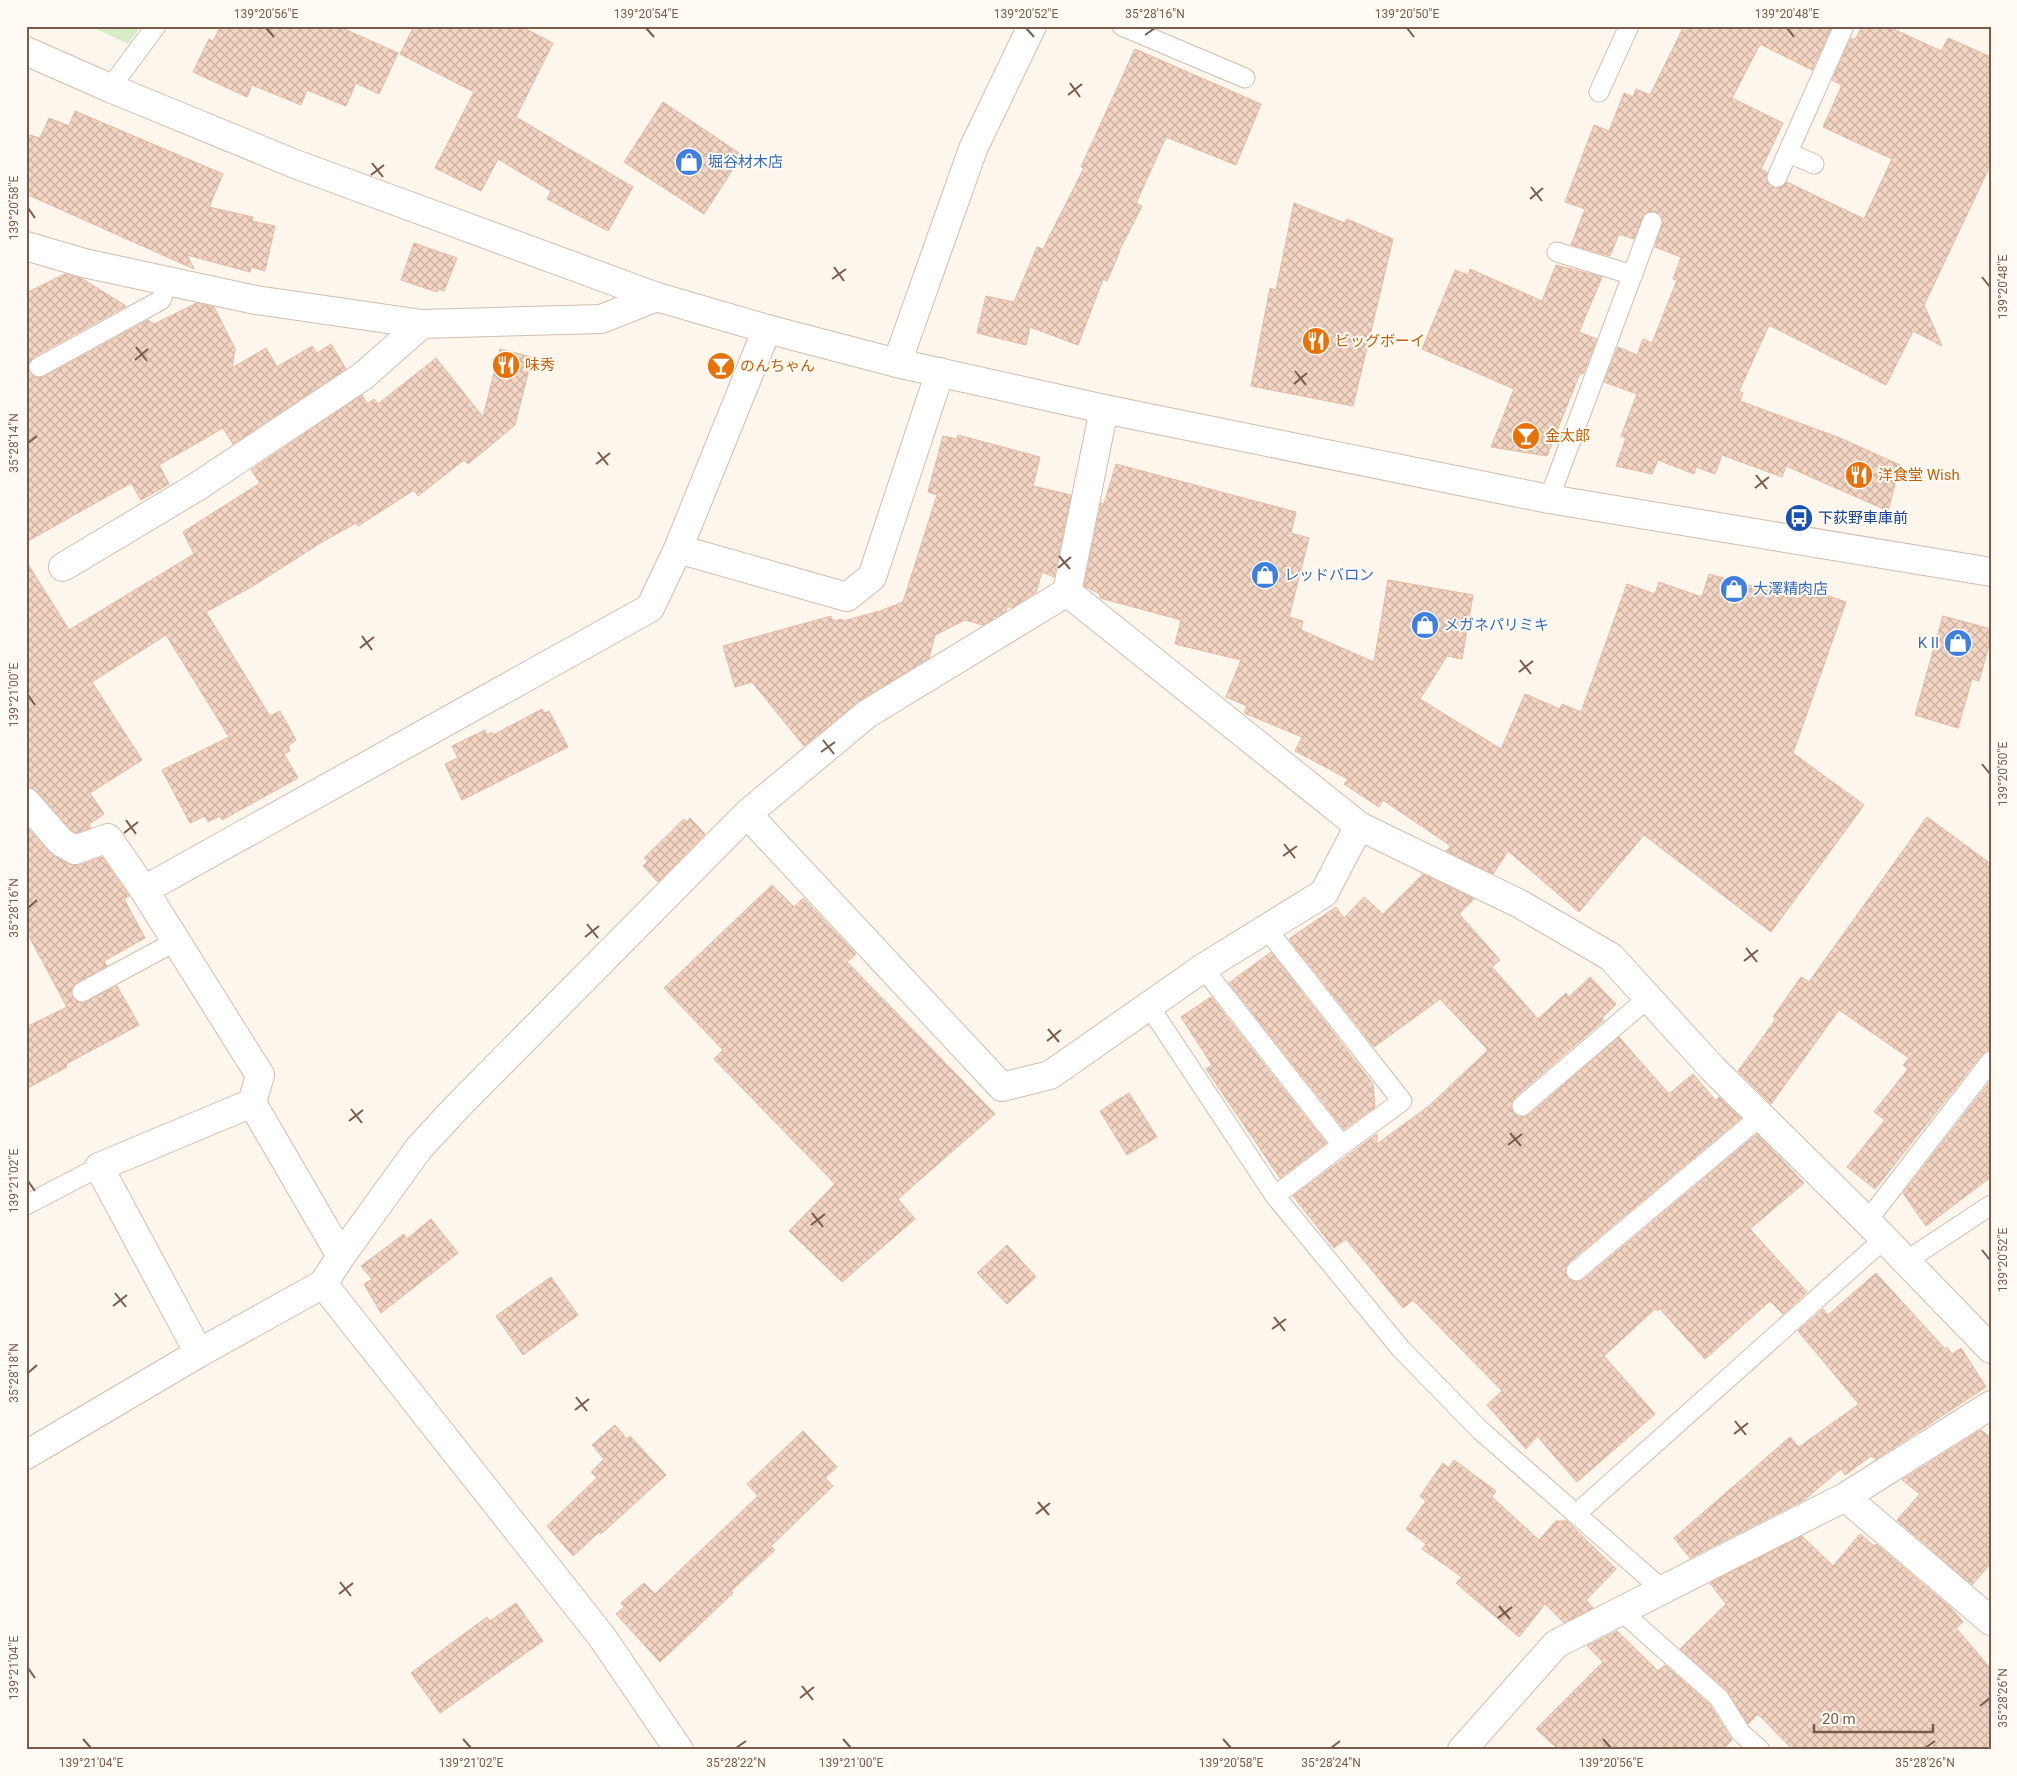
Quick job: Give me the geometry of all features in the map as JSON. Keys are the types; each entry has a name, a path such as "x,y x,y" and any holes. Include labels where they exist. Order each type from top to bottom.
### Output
{"street":[{"path":"897,363 973,149 1032,26"},
{"path":"26,51 110,88 304,167 657,297 767,329 897,363 1104,409 1550,499 1991,572"},
{"path":"26,246 84,263 256,300 422,324 601,319 657,297"},
{"path":"63,567 195,488 363,376 422,324"},
{"path":"144,890 650,608 678,549 767,329"},
{"path":"678,549 847,597 872,577 940,372"},
{"path":"26,1455 199,1353 324,1284 341,1256 419,1148 457,1107 747,814 867,714 1067,592 1104,409"},
{"path":"1067,592 1359,826 1520,904 1610,957 1712,1068 1876,1230 1991,1349"},
{"path":"26,802 61,842 75,850 108,838 144,890 260,1075 252,1102 341,1256"},
{"path":"747,814 1002,1088 1050,1075 1203,968 1324,893 1359,826"},
{"path":"199,1353 100,1167 252,1102"},
{"path":"324,1284 602,1637 679,1750"},
{"path":"1462,1750 1556,1644 1664,1591 1845,1497 1991,1405"},
{"path":"1845,1497 1991,1621"}],"lane":[{"path":"110,88 156,26"},
{"path":"1122,26 1245,78"},
{"path":"1599,92 1630,26"},
{"path":"1777,177 1844,26"},
{"path":"1789,153 1814,164"},
{"path":"1550,499 1652,222"},
{"path":"1557,252 1632,275"},
{"path":"39,367 161,300 168,281"},
{"path":"1266,928 1402,1101 1275,1196"},
{"path":"82,992 176,941"},
{"path":"1203,968 1342,1145"},
{"path":"1522,1106 1648,998"},
{"path":"1149,1006 1275,1196 1401,1350 1480,1430 1664,1591"},
{"path":"1576,1514 1876,1230 1991,1061"},
{"path":"1576,1271 1761,1116"},
{"path":"26,1205 100,1167"},
{"path":"1906,1261 1991,1206"},
{"path":"1620,1611 1719,1698 1741,1733 1760,1750"}],"green space":[{"path":"90,26 141,26 128,44"}],"building":[{"path":"221,26 338,26 398,53 379,94 356,83 346,106 307,90 301,105 252,85 247,97 193,72 209,39 213,41"},
{"path":"414,26 520,26 553,43 516,117 633,187 608,231 547,199 551,191 498,159 481,191 435,168 474,92 400,54"},
{"path":"1684,26 1827,26 1831,28 1812,70 1760,44 1732,98 1783,123 1761,169 1767,172 1768,184 1779,188 1787,182 1864,219 1892,159 1823,127 1842,85 1832,80 1851,38 1855,40 1862,26 1887,26 1941,51 1948,38 1991,57 1991,164 1924,305 1942,346 1913,331 1886,385 1769,325 1739,391 1743,393 1740,401 1840,438 1900,465 1888,511 1786,466 1782,477 1722,455 1715,474 1696,467 1694,474 1658,460 1652,474 1616,466 1626,438 1621,436 1637,394 1604,382 1618,347 1637,355 1643,339 1652,343 1677,280 1673,279 1681,257 1655,247 1663,221 1655,211 1644,214 1634,239 1619,234 1610,256 1571,245 1585,209 1565,202 1594,125 1609,131 1624,93 1633,97 1636,89 1650,95"},
{"path":"1135,49 1261,104 1236,165 1166,137 1136,203 1142,206 1119,251 1107,281 1103,279 1078,345 1030,327 1026,345 977,333 986,296 1014,302 1037,247 1043,249 1084,168 1081,167"},
{"path":"663,102 742,155 704,214 624,162"},
{"path":"75,111 223,174 209,207 253,217 252,221 275,226 265,271 251,267 250,272 187,255 194,269 26,194 26,134 40,138 49,118 69,126"},
{"path":"1294,203 1345,223 1347,219 1393,239 1353,406 1251,386 1270,288 1276,290"},
{"path":"414,243 457,258 444,291 438,289 437,292 401,280"},
{"path":"1556,265 1602,277 1579,332 1597,339 1583,374 1580,373 1547,456 1491,447 1514,389 1422,349 1455,270 1468,275 1470,269 1542,301"},
{"path":"65,274 81,278 126,306 33,357 28,367 34,377 44,377 148,320 154,324 197,303 214,307 235,349 232,368 266,348 277,367 312,346 317,353 331,344 346,369 233,444 223,428 159,465 169,484 141,500 131,483 26,542 26,293"},
{"path":"500,349 532,357 515,425 468,464 464,460 418,496 414,490 358,526 356,523 322,542 253,586 206,612 270,716 280,711 296,740 288,746 290,751 284,754 298,778 222,820 220,816 208,822 205,816 190,823 162,770 229,737 166,635 92,682 142,760 90,793 104,814 89,824 91,828 76,833 71,830 38,792 26,787 26,561 69,630 194,554 183,532 260,483 251,470 362,395 367,404 374,399 378,404 436,358 483,417"},
{"path":"958,435 1040,457 1033,486 1071,495 1054,577 1042,572 1036,592 1012,608 1007,606 1006,611 997,617 993,616 993,619 983,625 965,620 935,635 929,658 859,701 804,746 752,682 735,687 723,646 831,616 833,621 842,619 843,621 880,611 903,602 937,495 928,492 943,436 957,439"},
{"path":"1116,464 1296,512 1291,533 1309,538 1289,617 1303,621 1301,630 1374,662 1388,580 1473,595 1462,659 1447,656 1420,699 1501,749 1525,694 1560,709 1562,704 1581,712 1627,584 1655,594 1659,582 1702,597 1709,574 1799,599 1803,587 1846,602 1793,753 1864,805 1771,932 1644,835 1579,912 1508,851 1493,874 1446,851 1451,846 1383,800 1379,807 1344,784 1348,779 1295,751 1302,737 1244,713 1247,706 1226,697 1241,660 1175,644 1181,620 1100,598 1100,594 1084,586 1101,503 1104,504"},
{"path":"1943,616 1991,629 1991,638 1979,681 1972,679 1958,728 1915,715"},
{"path":"542,709 545,713 549,711 568,747 462,800 445,764 458,758 452,746 485,730 487,735 492,732 493,735"},
{"path":"1927,817 1991,864 1991,1050 1982,1054 1875,1189 1847,1167 1885,1120 1874,1112 1908,1069 1903,1065 1909,1058 1839,1010 1771,1104 1738,1071 1776,1019 1773,1017 1801,977 1809,982"},
{"path":"690,818 705,834 658,882 643,866 648,861 644,858 684,819 687,822"},
{"path":"26,826 49,852 68,864 80,865 102,857 129,896 124,899 145,938 104,961 107,966 77,982 71,991 76,1001 82,1003 117,986 139,1025 66,1064 67,1067 26,1089 26,1027 67,1007 26,931"},
{"path":"1423,874 1474,899 1459,914 1500,960 1492,967 1538,1019 1566,993 1569,997 1590,977 1616,1004 1602,1018 1604,1020 1515,1097 1511,1108 1514,1114 1524,1117 1529,1115 1619,1037 1669,1094 1693,1074 1716,1101 1719,1097 1741,1118 1569,1262 1565,1272 1568,1279 1577,1282 1583,1280 1757,1134 1804,1183 1750,1229 1807,1292 1783,1314 1770,1301 1705,1359 1660,1309 1657,1311 1655,1309 1604,1356 1655,1414 1577,1482 1537,1436 1526,1449 1487,1405 1502,1391 1413,1300 1403,1308 1346,1239 1334,1248 1293,1196 1377,1134 1377,1144 1429,1106 1488,1050 1440,999 1374,1047 1289,939 1336,907 1344,918 1364,897 1383,914"},
{"path":"772,885 794,907 803,898 856,954 847,962 995,1114 898,1199 915,1219 842,1282 789,1231 835,1184 714,1059 723,1050 664,988"},
{"path":"1271,952 1373,1084 1375,1107 1344,1129 1229,983"},
{"path":"1211,997 1326,1143 1280,1178 1206,1069 1212,1065 1181,1017"},
{"path":"1991,1080 1991,1177 1926,1226 1903,1193"},
{"path":"1129,1093 1157,1137 1127,1155 1100,1111"},
{"path":"431,1219 458,1253 381,1313 364,1284 372,1279 361,1266 404,1234 407,1239"},
{"path":"1007,1245 1036,1277 1007,1304 977,1273"},
{"path":"1876,1273 1945,1349 1947,1347 1952,1354 1961,1348 1986,1387 1876,1459 1871,1456 1845,1475 1841,1469 1804,1500 1690,1558 1674,1538 1790,1437 1799,1447 1859,1404 1798,1331 1823,1309 1828,1315"},
{"path":"551,1277 578,1315 523,1355 496,1316"},
{"path":"615,1425 627,1439 630,1436 666,1475 601,1534 599,1532 573,1556 547,1526 597,1478 591,1472 604,1459 592,1445"},
{"path":"1981,1430 1991,1438 1991,1563 1972,1585 1897,1520 1920,1494 1902,1480"},
{"path":"803,1431 837,1467 825,1478 833,1486 771,1546 775,1550 731,1591 733,1593 660,1662 616,1614 624,1607 621,1603 644,1583 655,1594 758,1496 747,1484"},
{"path":"1454,1460 1496,1491 1492,1497 1539,1540 1556,1521 1567,1521 1616,1569 1586,1600 1593,1608 1564,1623 1545,1604 1519,1637 1456,1583 1462,1577 1422,1549 1426,1544 1406,1529 1426,1501 1420,1496 1443,1463 1449,1468"},
{"path":"1860,1534 1874,1546 1876,1544 1952,1609 1963,1622 1956,1628 1991,1669 1991,1750 1793,1750 1758,1714 1748,1724 1727,1690 1680,1649 1726,1604 1710,1583 1802,1536 1833,1566"},
{"path":"516,1603 543,1641 440,1713 411,1673 487,1617 490,1621"},
{"path":"1617,1631 1658,1671 1665,1665 1710,1705 1732,1740 1723,1750 1559,1750 1536,1729 1603,1662 1587,1646"}],"place":[{"name":"堀谷材木店","path":"689,162"},
{"name":"ビッグボーイ","path":"1316,341"},
{"name":"味秀","path":"506,365"},
{"name":"のんちゃん","path":"721,366"},
{"name":"金太郎","path":"1526,436"},
{"name":"洋食堂 Wish","path":"1859,475"},
{"name":"下荻野車庫前","path":"1799,518"},
{"name":"レッドバロン","path":"1265,575"},
{"name":"大澤精肉店","path":"1734,589"},
{"name":"メガネパリミキ","path":"1425,625"},
{"name":"K II","path":"1958,643"}]}
